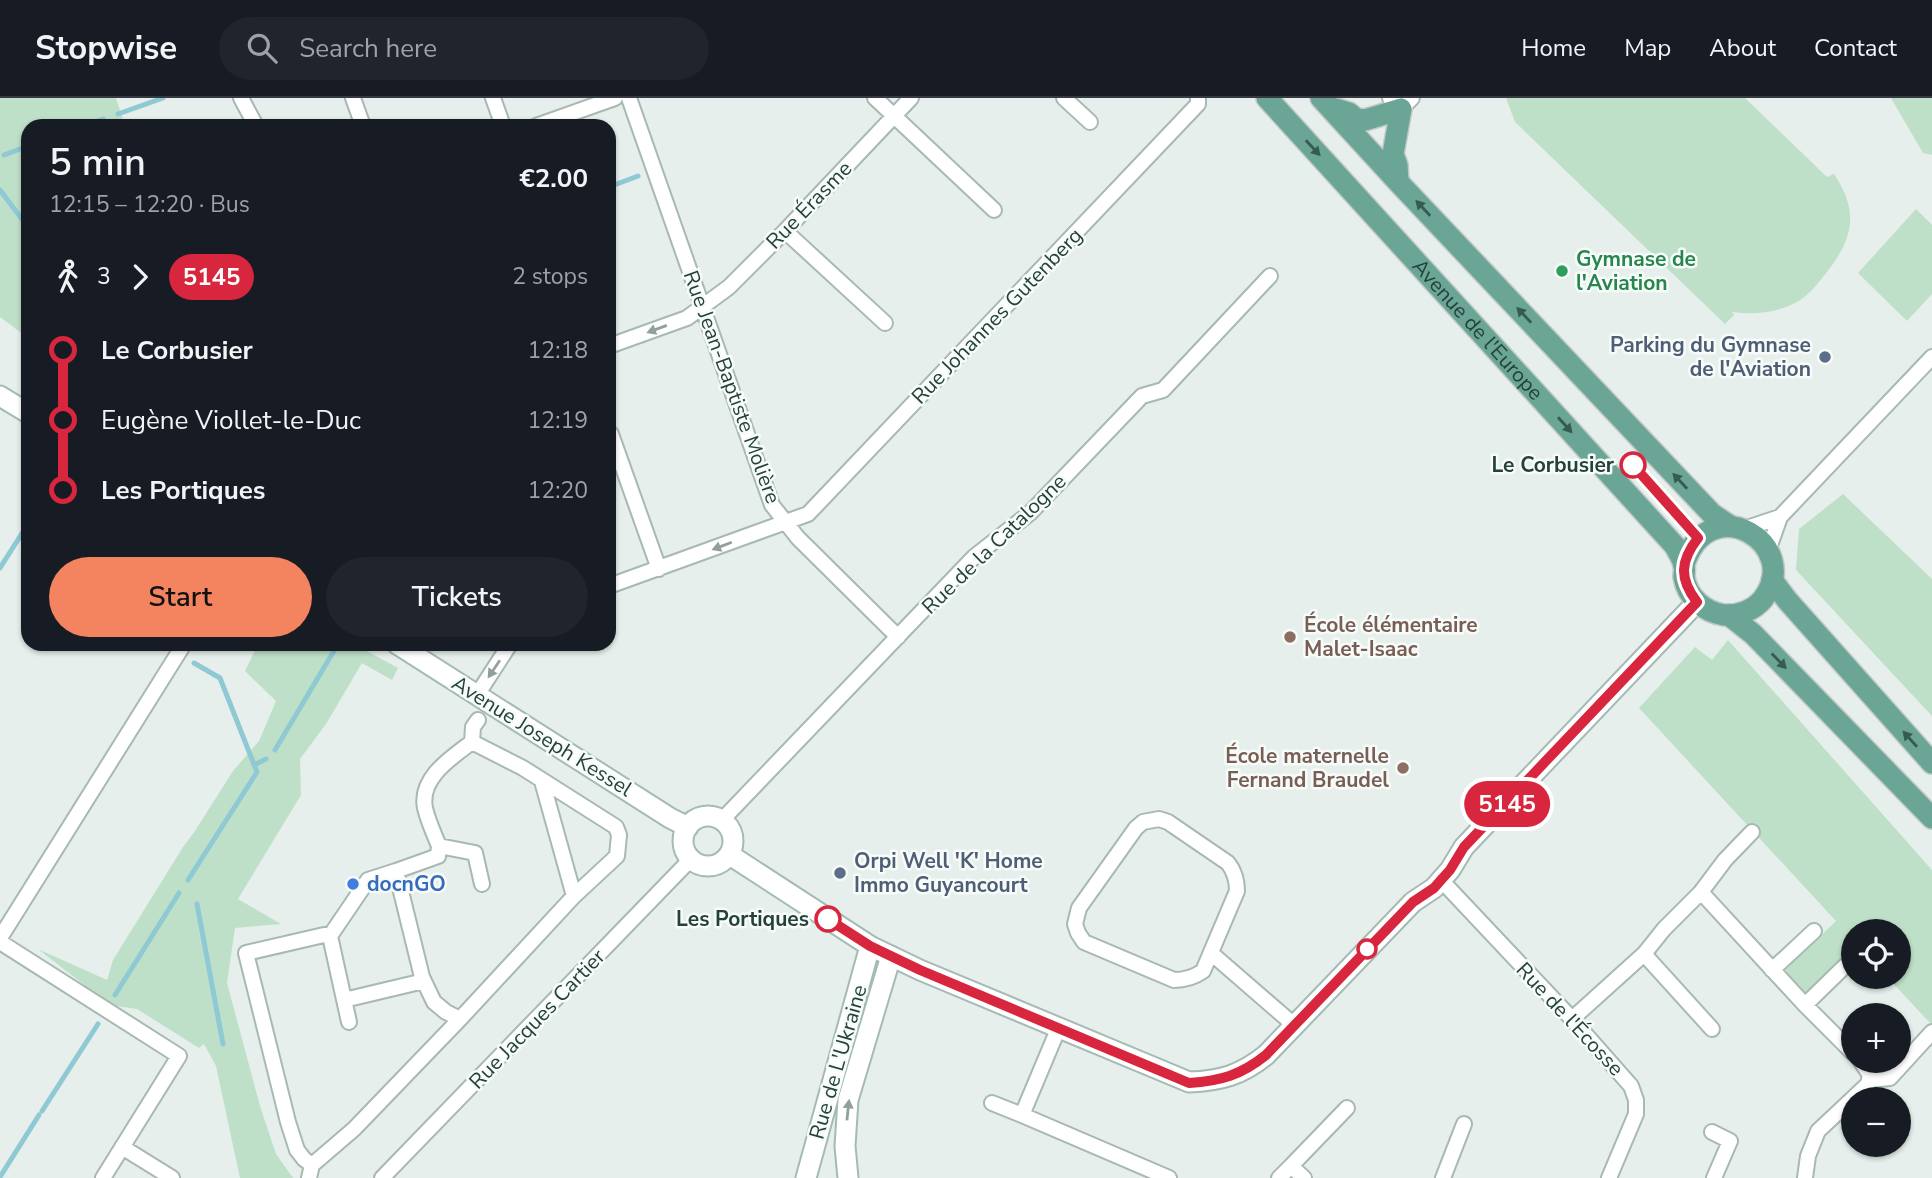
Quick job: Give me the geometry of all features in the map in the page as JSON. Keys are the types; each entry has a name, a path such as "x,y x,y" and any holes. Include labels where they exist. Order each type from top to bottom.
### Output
{"main road":[{"name":"Avenue de l'Europe","path":"1267,98 1675,546 1684,564 1684,578 1689,591 1697,602"},
{"path":"1325,103 1359,120 1365,120 1401,102"},
{"path":"1399,183 1393,154 1401,102"},
{"name":"Avenue de l'Europe","path":"1325,103 1712,514 1754,534 1768,551"},
{"path":"1684,564 1689,550 1698,538 1708,531 1719,527 1737,528"},
{"path":"1697,602 1706,610 1729,615 1740,614 1759,603 1772,580 1773,570 1768,551"},
{"path":"1772,580 1932,763"},
{"path":"1729,615 1753,634 1932,818"}],"street":[{"path":"241,98 252,119"},
{"path":"353,98 360,119"},
{"path":"493,98 500,119"},
{"path":"556,119 615,98"},
{"name":"Rue Jean-Baptiste Molière","path":"629,98 772,505 798,538 898,637"},
{"path":"875,98 994,210"},
{"name":"Rue Érasme","path":"616,343 687,318 729,287 911,98"},
{"path":"1064,98 1090,122"},
{"name":"Rue Johannes Gutenberg","path":"616,584 808,514 1198,104 1198,98"},
{"path":"785,231 885,323"},
{"name":"Rue de la Catalogne","path":"722,820 974,557 1030,513 1142,396 1163,390 1270,276"},
{"path":"1768,551 1780,517 1932,357"},
{"path":"0,396 21,410"},
{"path":"616,448 659,569"},
{"path":"1737,528 1780,517"},
{"path":"730,855 870,946 920,970 1189,1083 1232,1076 1251,1067 1266,1055 1413,902 1434,888 1450,870 1464,847 1697,602"},
{"path":"103,1178 179,1056 0,940 180,651"},
{"name":"Avenue Joseph Kessel","path":"408,651 688,827"},
{"path":"477,695 505,651"},
{"path":"349,1022 330,936 368,880 438,856 439,846 424,802 427,786 446,762 472,742 473,727 478,720"},
{"path":"330,936 324,934 246,953 288,1122 297,1150 310,1172 460,1020 574,896 617,856 619,835 616,827 523,768 472,742"},
{"path":"542,782 574,896"},
{"path":"707,816 722,820 728,825 734,840 730,855 719,864 711,866 704,866 691,859 683,840 688,827 693,821 707,816"},
{"path":"1143,822 1168,822 1233,869 1237,891 1211,953 1203,971 1188,979 1174,980 1084,942 1078,933 1075,924 1079,908 1143,822"},
{"path":"1572,1019 1644,954 1752,832"},
{"path":"439,846 475,853 482,884"},
{"name":"Rue Jacques Cartier","path":"382,1178 691,859"},
{"path":"396,871 424,981 434,1002 460,1020"},
{"name":"Rue de l'Écosse","path":"1441,880 1625,1077 1635,1094 1636,1114 1609,1178"},
{"path":"1701,892 1841,1041"},
{"path":"1772,970 1814,931"},
{"name":"Rue de L'Ukraine","path":"806,1178 870,946"},
{"path":"1211,953 1294,1026"},
{"path":"1644,954 1712,1029"},
{"name":"Rue de L'Ukraine","path":"848,1178 845,1146 848,1100 891,956"},
{"path":"1805,1005 1841,970"},
{"path":"344,1000 424,981"},
{"path":"1022,1115 1059,1027"},
{"path":"1870,1080 1890,1078 1932,1032"},
{"path":"1805,1178 1808,1156 1818,1131 1864,1090 1870,1080 1868,1073"},
{"path":"992,1103 1168,1178"},
{"path":"1279,1178 1347,1108"},
{"path":"1443,1178 1464,1124"},
{"path":"1712,1132 1730,1141 1714,1178"},
{"path":"122,1147 172,1178"},
{"path":"1291,1166 1304,1178"}],"green space":[{"path":"0,98 116,98 123,119 21,119 21,333 0,317"},
{"path":"1506,98 1745,98 1827,177 1834,174 1848,202 1850,215 1850,227 1841,252 1814,288 1795,303 1772,311 1732,312 1734,315 1725,324 1515,122"},
{"path":"1891,98 1932,98 1932,155 1923,153"},
{"path":"1916,209 1932,225 1932,294 1907,321 1858,273"},
{"path":"1843,494 1932,579 1932,716 1796,570 1799,529"},
{"path":"1728,640 1932,870 1932,1025 1898,989 1911,989 1911,919 1841,919 1841,959 1804,994 1783,972 1836,921 1639,708 1695,647 1712,660"},
{"path":"255,651 367,651 398,668 392,680 362,663 326,724 300,759 301,795 238,899 281,924 235,928 227,983 260,1106 276,1154 293,1178 240,1178 216,1066 204,1044 199,1048 137,1009 110,1005 38,949 107,980 113,960 183,847 233,771 259,741 276,701 245,671"}],"waterway":[{"path":"118,114 163,98"},
{"path":"4,155 21,149"},
{"path":"616,184 638,176"},
{"path":"0,190 21,218"},
{"path":"0,568 21,535"},
{"path":"275,750 334,651"},
{"path":"188,880 257,772 220,678 194,663"},
{"path":"254,765 266,759"},
{"path":"115,995 179,893"},
{"path":"197,904 223,1044"},
{"path":"42,1111 98,1024"},
{"path":"0,1177 39,1115"}],"bus line":[{"name":"5145","path":"828,919 870,946 920,970 1189,1083 1232,1076 1251,1067 1266,1055 1413,902 1434,888 1450,870 1464,847 1697,602 1684,578 1684,564 1689,550 1698,538 1633,465"}],"place":[{"name":"Gymnase de l'Aviation","path":"1562,271"},
{"name":"Parking du Gymnase de l'Aviation","path":"1825,357"},
{"name":"Le Corbusier","path":"1633,465"},
{"name":"École élémentaire Malet-Isaac","path":"1290,637"},
{"name":"École maternelle Fernand Braudel","path":"1403,768"},
{"name":"Orpi Well 'K' Home Immo Guyancourt","path":"840,873"},
{"name":"docnGO","path":"353,884"},
{"name":"Les Portiques","path":"828,919"}]}
